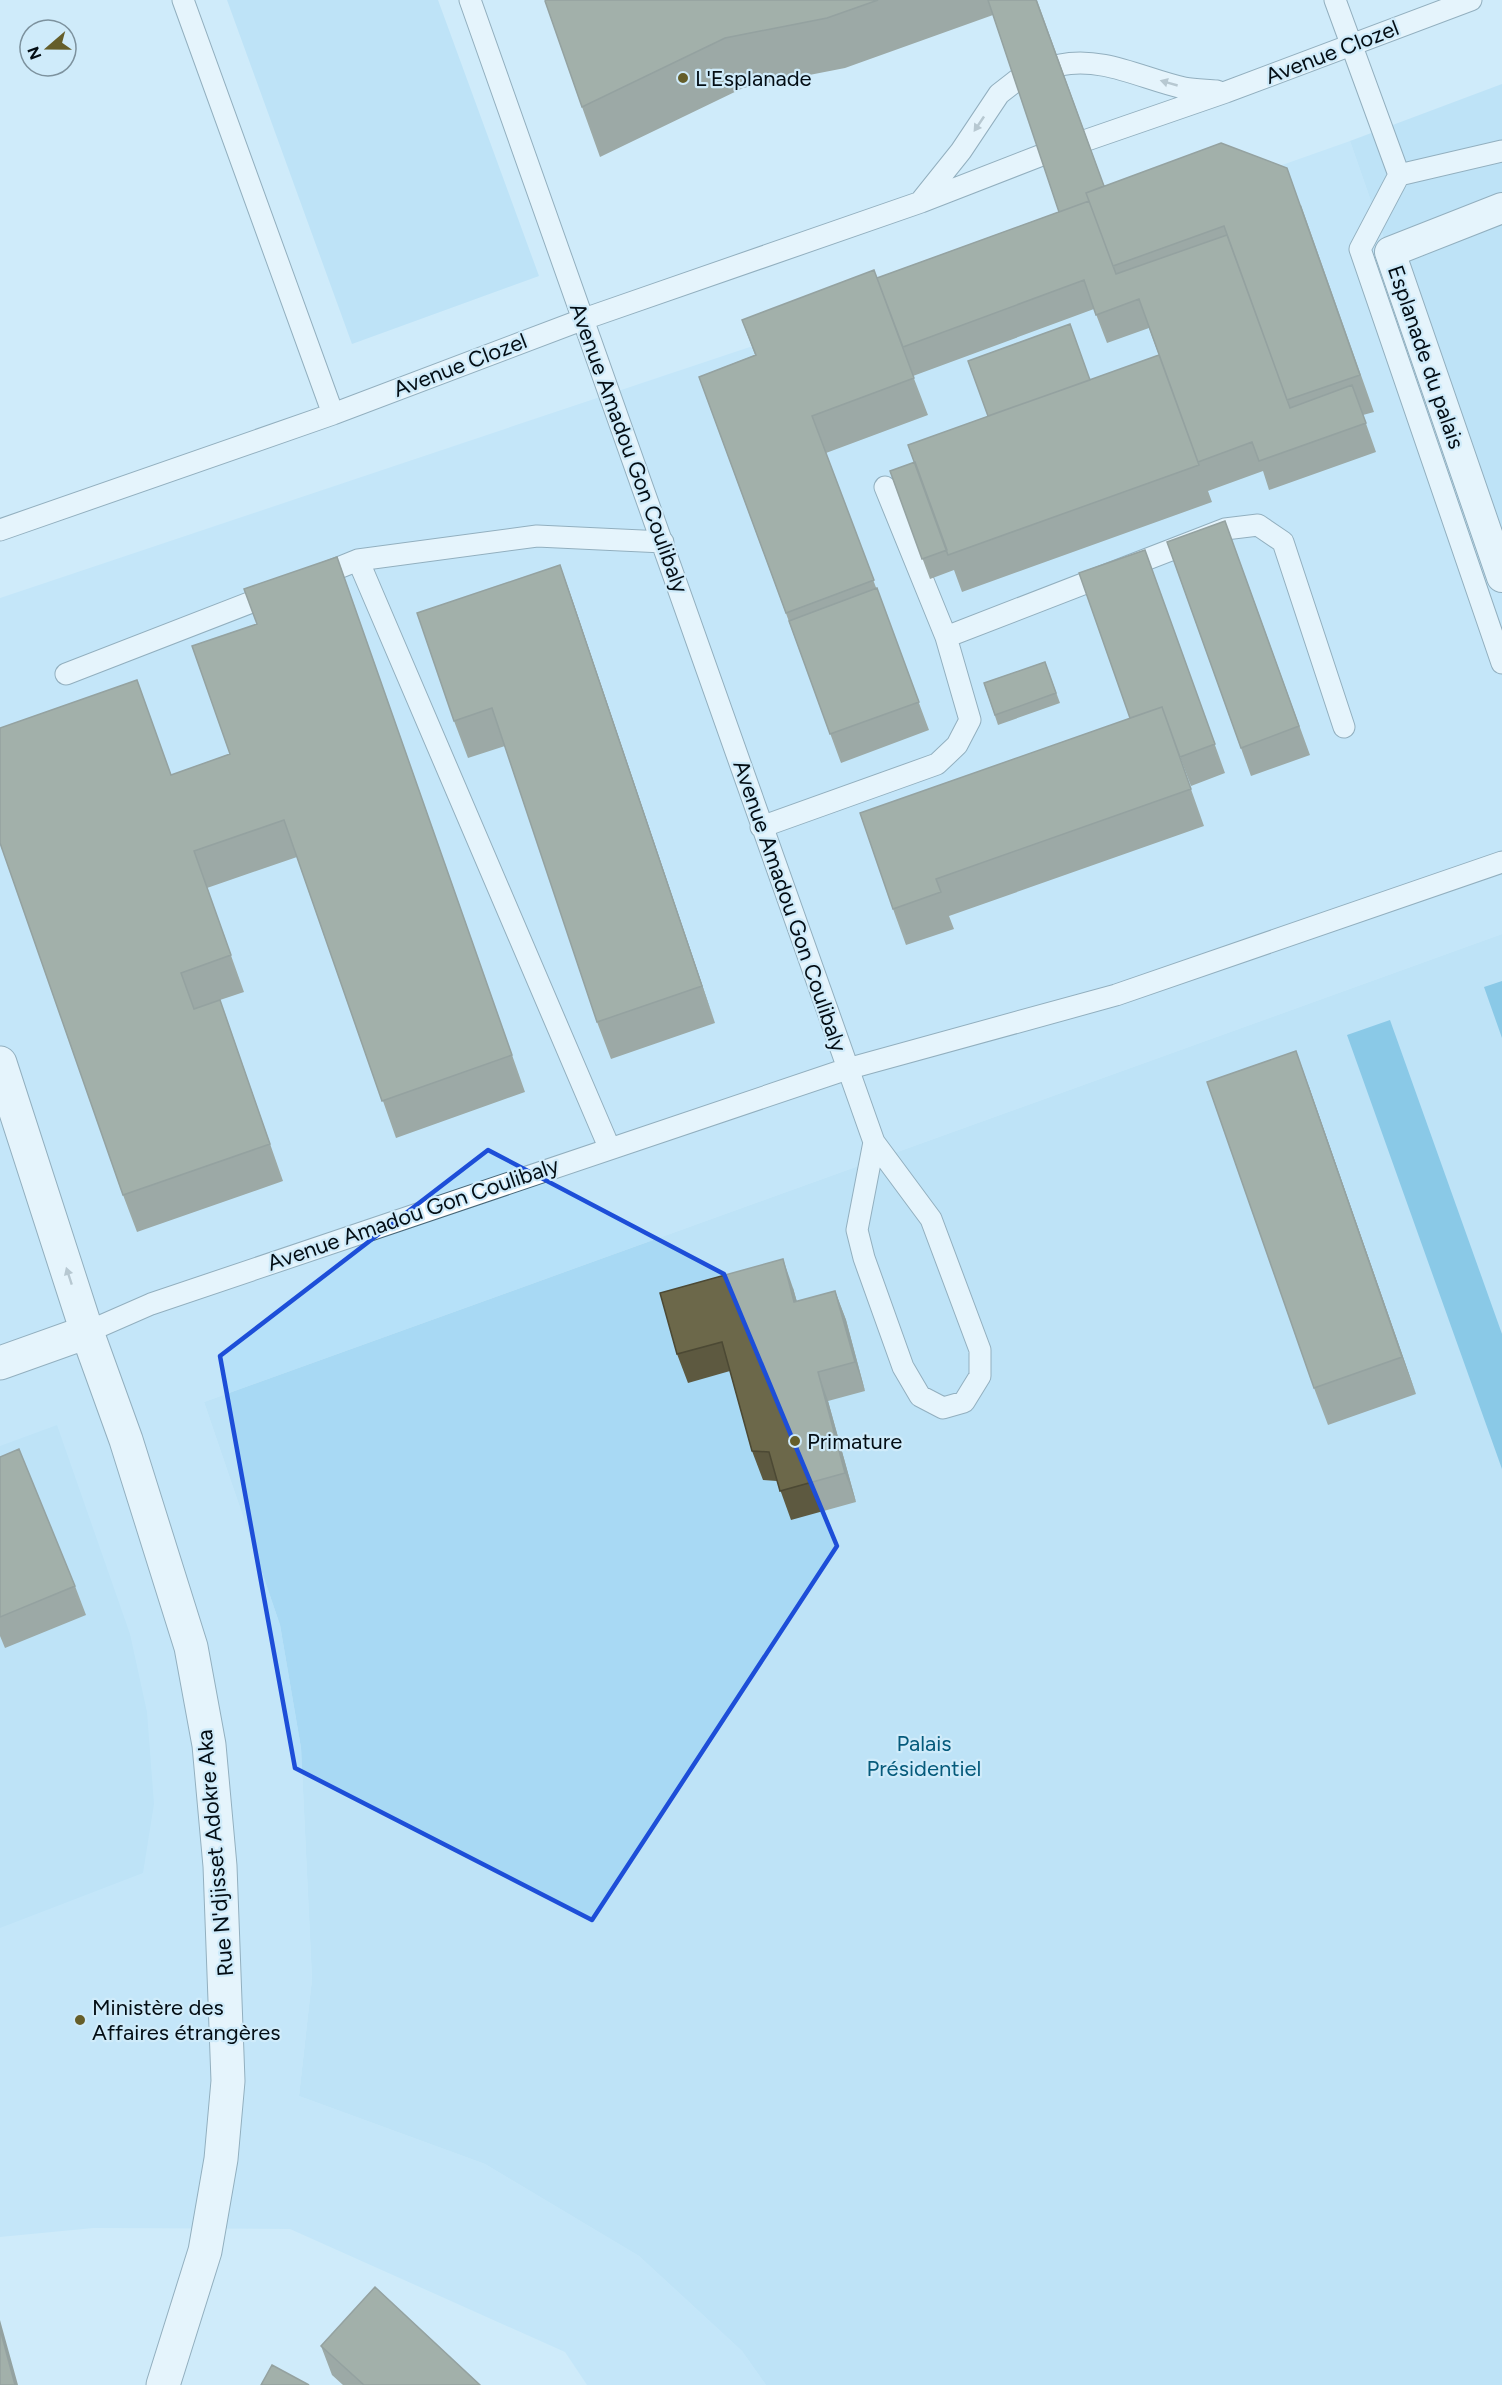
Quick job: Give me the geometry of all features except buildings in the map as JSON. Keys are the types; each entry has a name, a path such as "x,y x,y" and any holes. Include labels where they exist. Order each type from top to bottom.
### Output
{"street":[{"name":"Esplanade du palais","path":"1502,208 1390,252 1502,577"},
{"name":"Rue N'djisset Adokre Aka","path":"0,1063 87,1332 126,1440 191,1647 209,1745 220,1866 228,2081 221,2159 205,2251 163,2385"},
{"name":"Avenue Amadou Gon Coulibaly","path":"0,1363 87,1332"}],"lane":[{"path":"183,0 333,414"},
{"name":"Avenue Amadou Gon Coulibaly","path":"87,1332 151,1304 609,1147 847,1069 470,0"},
{"path":"1335,0 1399,175 1360,249 1502,663"},
{"name":"Avenue Clozel","path":"1087,140 1226,92 1472,0"},
{"name":"Avenue Clozel","path":"1060,65 1079,61 1101,64 1186,88 1226,92"},
{"path":"921,202 961,151 999,94 1017,80"},
{"path":"1399,175 1502,151"},
{"name":"Avenue Clozel","path":"0,530 333,414 584,319 921,202 1042,155"},
{"path":"761,827 937,764 957,745 970,720 946,637 885,487"},
{"path":"946,637 1225,529 1258,525 1283,542 1344,727"},
{"path":"66,674 358,560 537,536 663,542"},
{"path":"358,560 609,1147"},
{"path":"874,1142 857,1230 864,1258 903,1368 920,1396 943,1408 964,1402 980,1377 980,1350 931,1219 874,1142 847,1069 1116,995 1502,862"}],"highlighted area":[{"path":"488,1150 724,1274 837,1546 592,1920 295,1768 220,1356"}],"shaded area":[{"path":"1350,141 1502,577 1502,934 204,1402 280,1625 301,1748 312,1979 299,2096 485,2164 639,2256 742,2351 766,2385 587,2385 565,2352 290,2229 94,2228 0,2237 0,598 1069,240"}],"green space":[{"path":"227,0 438,0 539,276 352,344"},
{"path":"1502,84 1502,577 1350,141"},
{"name":"Palais Présidentiel","path":"1502,934 1502,2385 766,2385 742,2351 639,2256 485,2164 299,2096 312,1979 301,1748 280,1625 204,1402"},
{"path":"57,1425 130,1634 147,1712 154,1804 143,1873 0,1928 0,1446"}],"water":[{"path":"1502,981 1502,1038 1484,987"},
{"path":"1390,1020 1502,1334 1502,1469 1347,1035"}],"place":[{"name":"L'Esplanade","path":"683,78"},
{"name":"Primature","path":"795,1441"},
{"name":"Ministère des Affaires étrangères","path":"80,2020"}]}
